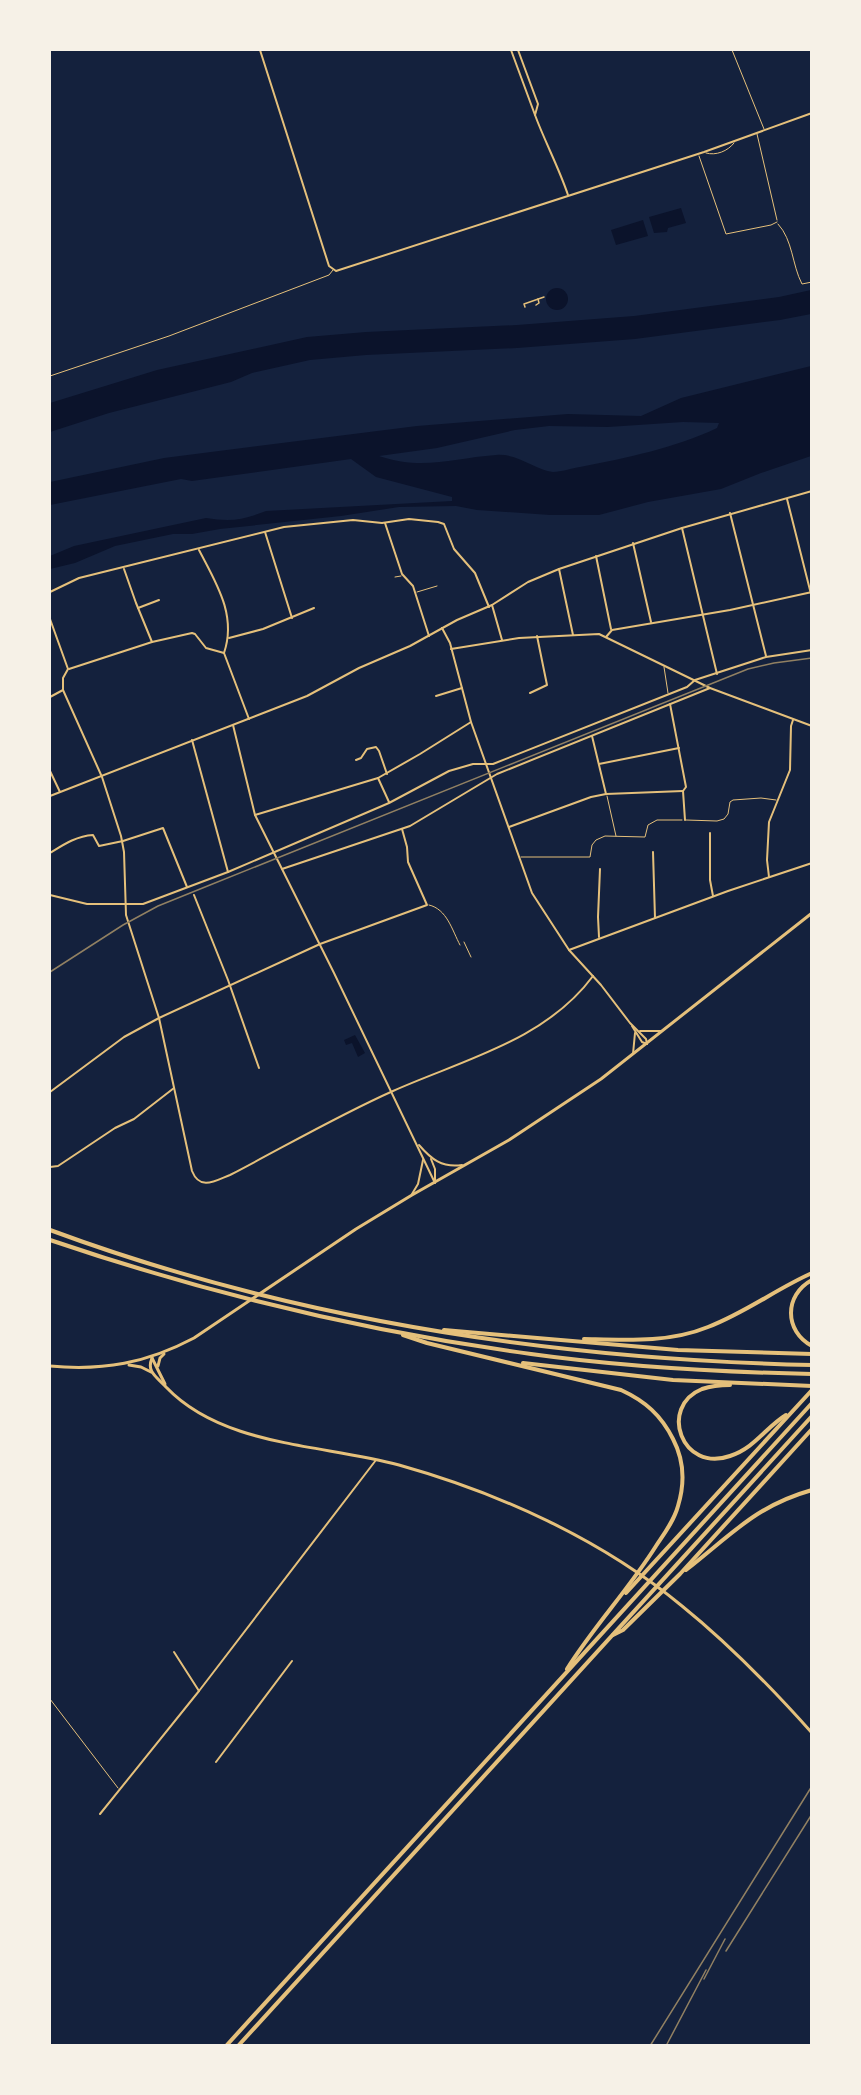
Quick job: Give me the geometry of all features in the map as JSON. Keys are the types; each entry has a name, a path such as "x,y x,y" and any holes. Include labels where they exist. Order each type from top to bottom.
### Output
{"highway":[{"path":"50,1230 154,1264 251,1291 316,1307 437,1331 602,1353 730,1363 812,1365"},
{"path":"50,1240 244,1298 391,1331 532,1354 613,1363 730,1372 812,1374"},
{"path":"562,1339 641,1340 686,1334 724,1321 812,1273"},
{"path":"812,1280 796,1293 790,1313 796,1333 812,1346"},
{"path":"437,1331 453,1330 678,1350 812,1354"},
{"path":"391,1331 427,1343 602,1384 634,1396 655,1411 675,1443 683,1478 677,1508 671,1523 561,1679"},
{"path":"501,1360 673,1380 810,1387"},
{"path":"746,1383 706,1388 696,1392 688,1399 680,1413 679,1429 686,1444 693,1452 713,1459 737,1454 751,1446 782,1418 790,1414"},
{"path":"615,1604 790,1414 810,1387"},
{"path":"226,2046 812,1403"},
{"path":"238,2046 812,1416"},
{"path":"609,1637 623,1630 680,1574 812,1429"},
{"path":"680,1574 757,1513 790,1497 812,1490"}],"main road":[{"path":"50,1366 78,1368 124,1364 152,1358 212,1327 356,1229 545,1117 632,1056 812,913"},
{"path":"158,1368 160,1358 166,1352"},
{"path":"152,1358 167,1388"},
{"path":"152,1358 149,1364 152,1373"},
{"path":"124,1364 137,1366 152,1373 180,1401 212,1421 249,1434 376,1460 447,1480 507,1503 556,1527 623,1564 681,1605 772,1689 812,1733"}],"street":[{"path":"260,50 326,255 333,270 336,271 698,154 812,113"},
{"path":"511,50 568,195"},
{"path":"518,50 538,104 535,115"},
{"path":"531,304 539,303 538,299 544,297"},
{"path":"50,796 307,696 359,668 491,606 528,582 559,569 633,543 812,490"},
{"path":"786,497 812,598"},
{"path":"730,513 766,657"},
{"path":"50,591 79,578 199,550 265,531 353,520 385,523 409,519 438,522 444,524 457,554 475,573 491,606 502,640"},
{"path":"385,523 403,576 411,583 416,593 429,636"},
{"path":"682,528 717,674"},
{"path":"265,531 292,618"},
{"path":"633,543 651,624"},
{"path":"199,550 225,605 229,638 224,653 249,719"},
{"path":"596,556 612,630"},
{"path":"124,568 152,642"},
{"path":"559,569 573,635"},
{"path":"606,637 612,630 702,615 811,592"},
{"path":"138,608 159,600"},
{"path":"229,638 262,630 314,608"},
{"path":"50,619 68,669"},
{"path":"442,628 451,648 471,722 532,893 569,950 639,1031 647,1044"},
{"path":"224,653 206,648 192,633 152,642 68,669 63,678 63,690 102,777 123,841 124,904 139,960 159,1018 195,1178 208,1183 230,1175 392,1091 515,1040 580,993 593,976"},
{"path":"451,648 537,636 597,633 709,688 812,726"},
{"path":"530,693 547,685 537,636"},
{"path":"50,895 87,904 143,904 228,872 389,803 449,771 466,765 486,764 517,755 687,687 695,680 766,657 812,650"},
{"path":"436,696 462,688"},
{"path":"282,869 402,829 427,817 491,778 709,688"},
{"path":"50,697 63,690"},
{"path":"670,704 686,787 683,791 685,820"},
{"path":"769,877 766,860 768,830 771,812 790,770 791,726 794,720"},
{"path":"255,815 378,778 471,722"},
{"path":"233,725 255,815 435,1183"},
{"path":"592,736 606,794"},
{"path":"192,740 228,872"},
{"path":"356,760 362,758 367,749 376,747 387,774"},
{"path":"599,764 679,748"},
{"path":"50,771 60,792"},
{"path":"378,778 389,803"},
{"path":"507,827 591,797 606,794 683,791"},
{"path":"50,853 85,836 93,836 99,846 163,828 187,887"},
{"path":"50,1092 124,1037 159,1018 320,944 427,905 408,862 402,829"},
{"path":"710,833 710,880 713,896"},
{"path":"653,852 655,918"},
{"path":"569,950 713,896 812,863"},
{"path":"599,937 600,869"},
{"path":"194,895 259,1068"},
{"path":"630,1023 642,1042 647,1044"},
{"path":"639,1031 664,1030"},
{"path":"632,1056 635,1033"},
{"path":"50,1167 58,1166 115,1128 134,1119 174,1088"},
{"path":"417,1143 429,1157 435,1169 435,1183"},
{"path":"411,1195 421,1175 423,1157"},
{"path":"429,1157 449,1166 468,1164"},
{"path":"100,1814 199,1691 376,1460"},
{"path":"174,1652 199,1691"},
{"path":"216,1762 292,1661"}],"lane":[{"path":"732,50 764,129"},
{"path":"756,134 777,222 786,234 802,284 812,282"},
{"path":"698,154 726,234 761,228 777,222"},
{"path":"50,376 169,336 329,275 333,270"},
{"path":"395,577 403,576"},
{"path":"416,593 437,586"},
{"path":"663,664 668,695"},
{"path":"606,794 616,836"},
{"path":"519,858 590,857 592,845 596,840 616,836 645,837 648,825 654,821 721,820 727,817 730,802 734,800 761,798 776,800"},
{"path":"427,905 438,907 443,912 460,945"},
{"path":"464,942 471,957"},
{"path":"50,1700 119,1790"}],"water":[{"path":"681,208 686,223 668,228 667,232 654,233 649,217"},
{"path":"643,220 648,236 616,245 611,230"},
{"path":"557,288 565,291 568,299 565,307 557,310 549,307 546,299 549,291"},
{"path":"811,290 811,314 780,320 635,339 310,360 252,373 231,382 109,413 50,432 50,403 157,370 307,337 634,316 779,297"},
{"path":"811,366 811,456 721,489 648,502 599,515 550,515 477,510 456,506 399,507 192,534 173,534 115,546 75,563 50,569 50,556 74,546 206,518 230,520 266,511 452,501 452,497 376,477 351,459 192,481 181,479 50,505 50,482 164,458 417,426 568,414 641,416 681,398","holes":["683,422 719,423 717,428 667,447 556,472 546,471 504,455 424,463 410,463 379,456 437,448 515,430 549,426 608,427"]},
{"path":"355,1035 365,1053 358,1057 352,1043 346,1045 344,1040"}],"railway":[{"path":"50,972 123,925 158,906 748,669 812,658"},
{"path":"650,2046 812,1786"},
{"path":"726,1951 812,1814"},
{"path":"704,1979 725,1939"},
{"path":"666,2046 706,1970"}]}
